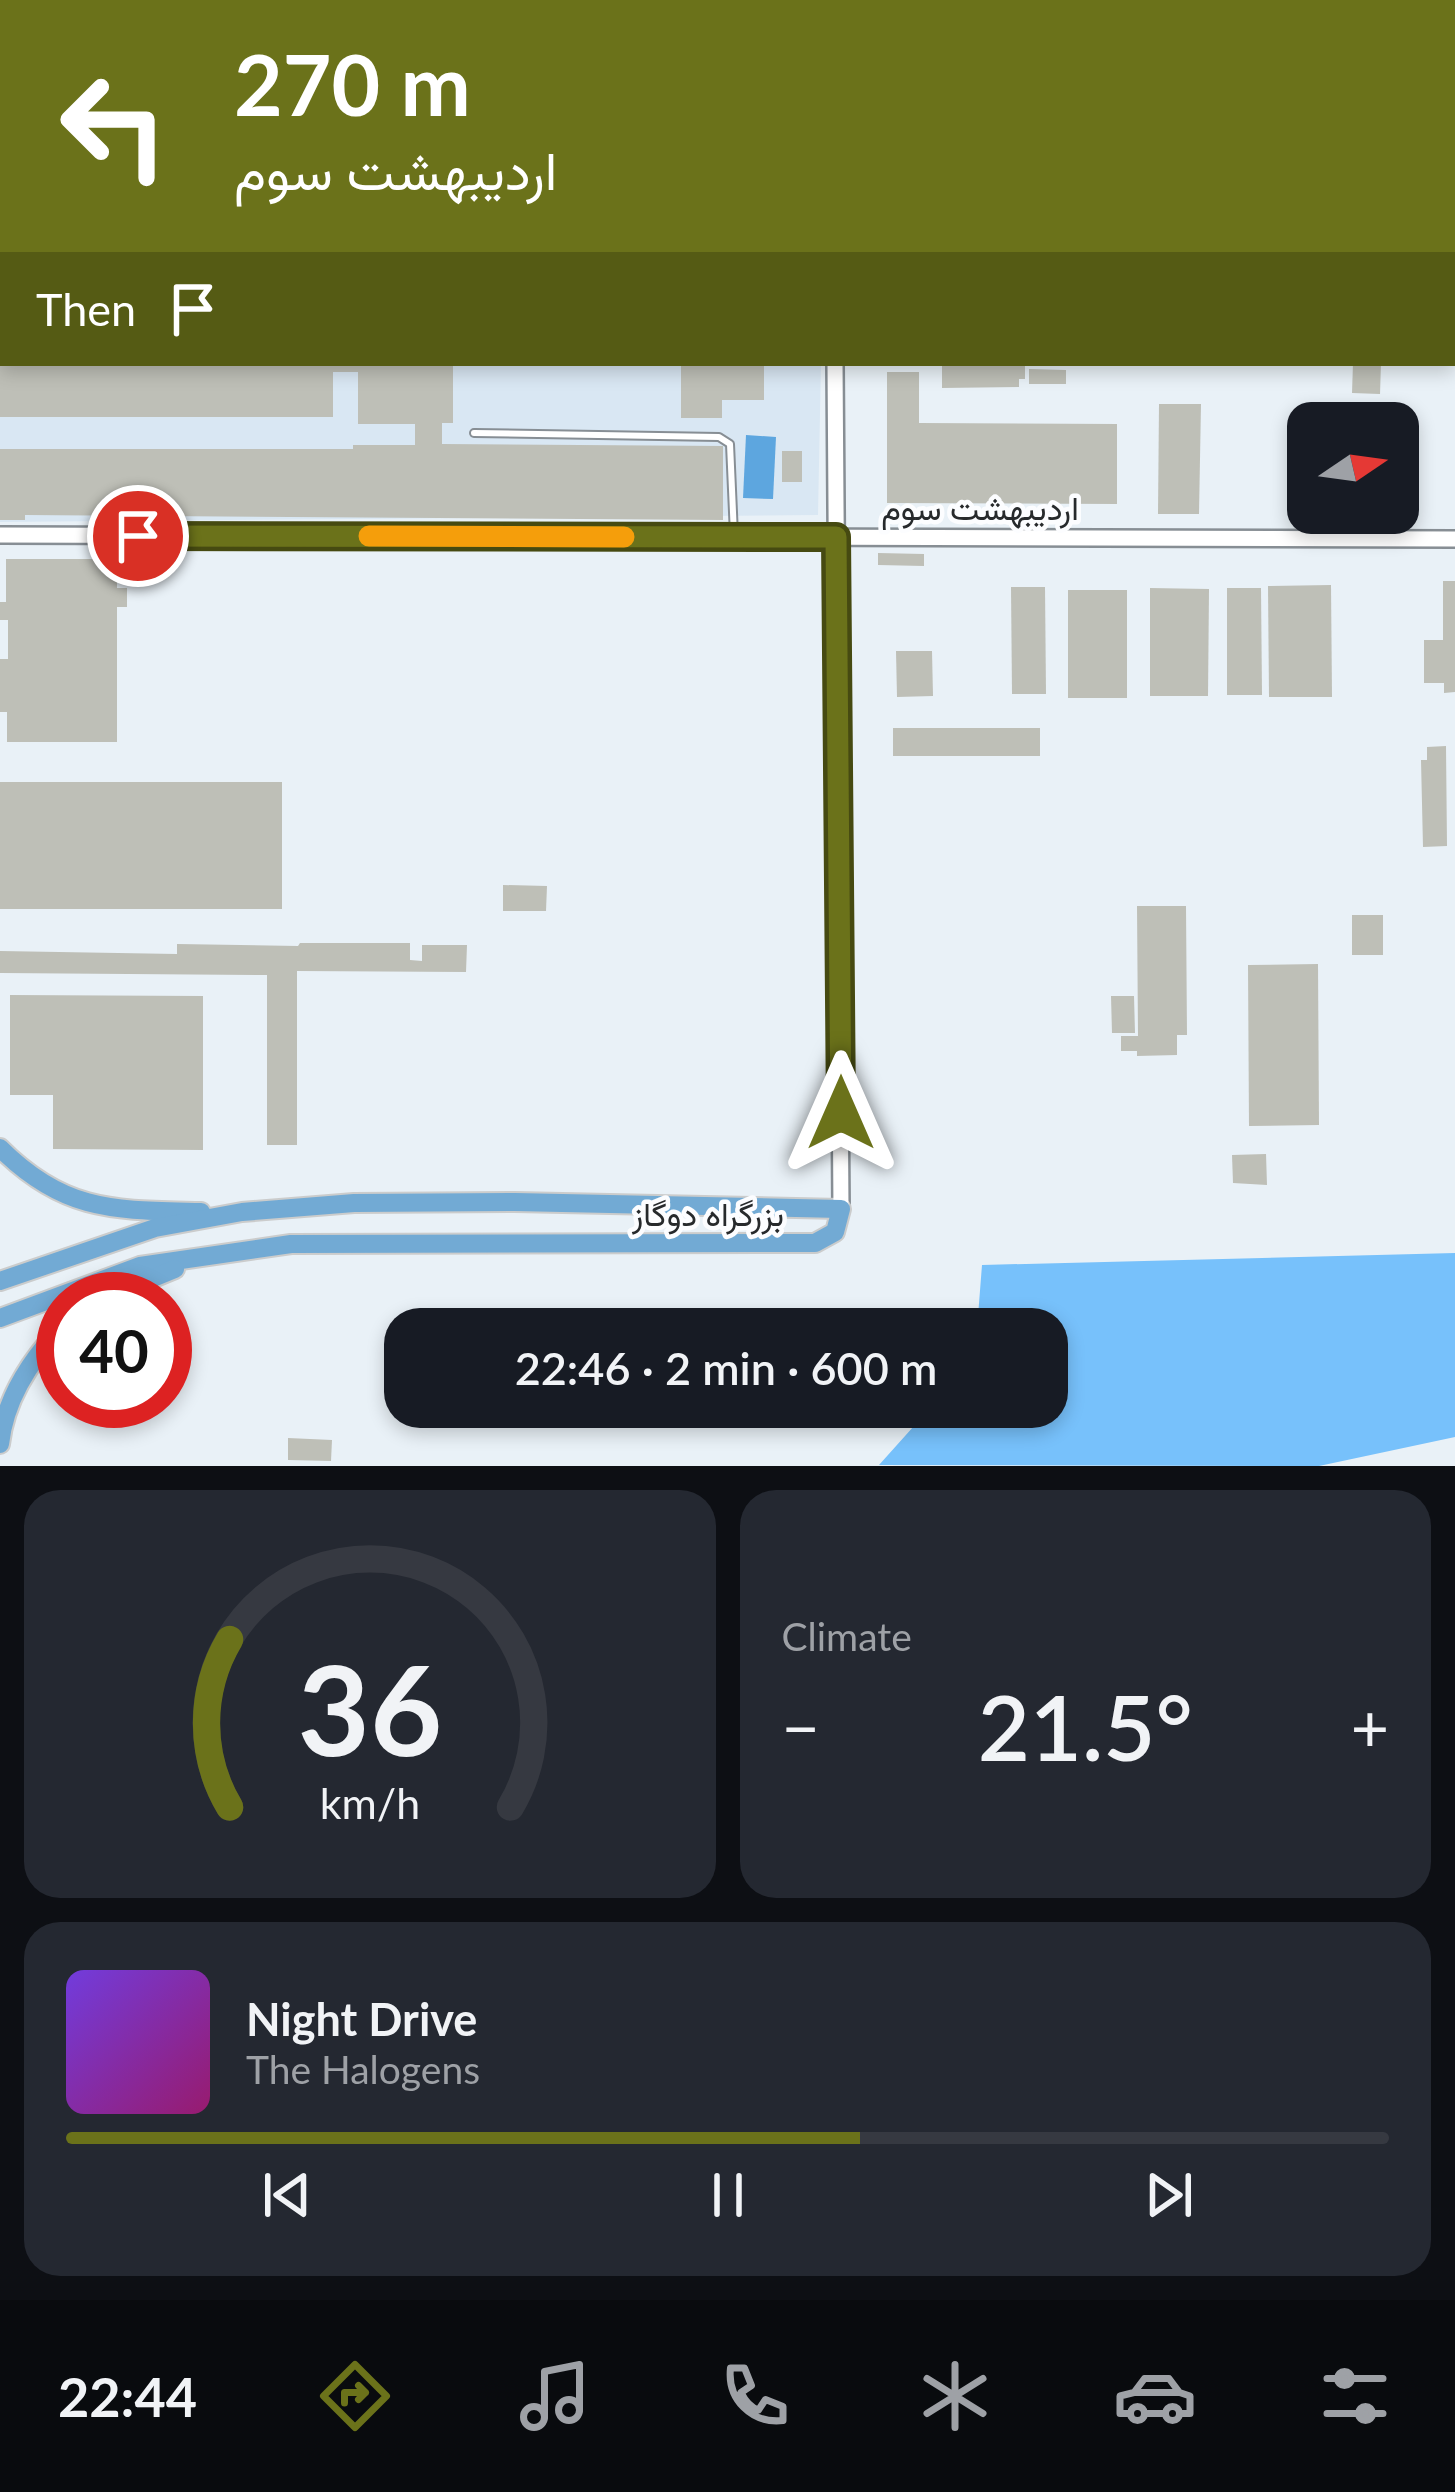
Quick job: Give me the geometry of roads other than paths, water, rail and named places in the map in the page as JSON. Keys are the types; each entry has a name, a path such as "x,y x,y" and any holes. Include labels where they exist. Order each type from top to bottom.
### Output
{"highway":[{"path":"0,1148 23,1171 64,1195 110,1210 242,1212"},
{"name":"بزرگراه دوگاز","path":"0,1281 155,1228 242,1212 354,1203 492,1202 842,1209 836,1232 815,1243 291,1244 213,1254 140,1266 0,1318"},
{"path":"169,1272 213,1254"},
{"path":"0,1444 18,1388 36,1356"}],"street":[{"path":"835,366 842,1209"},
{"name":"اردیبهشت سوم","path":"0,535 1455,538"}],"lane":[{"path":"474,434 719,436 730,444 733,462 734,537"}]}
